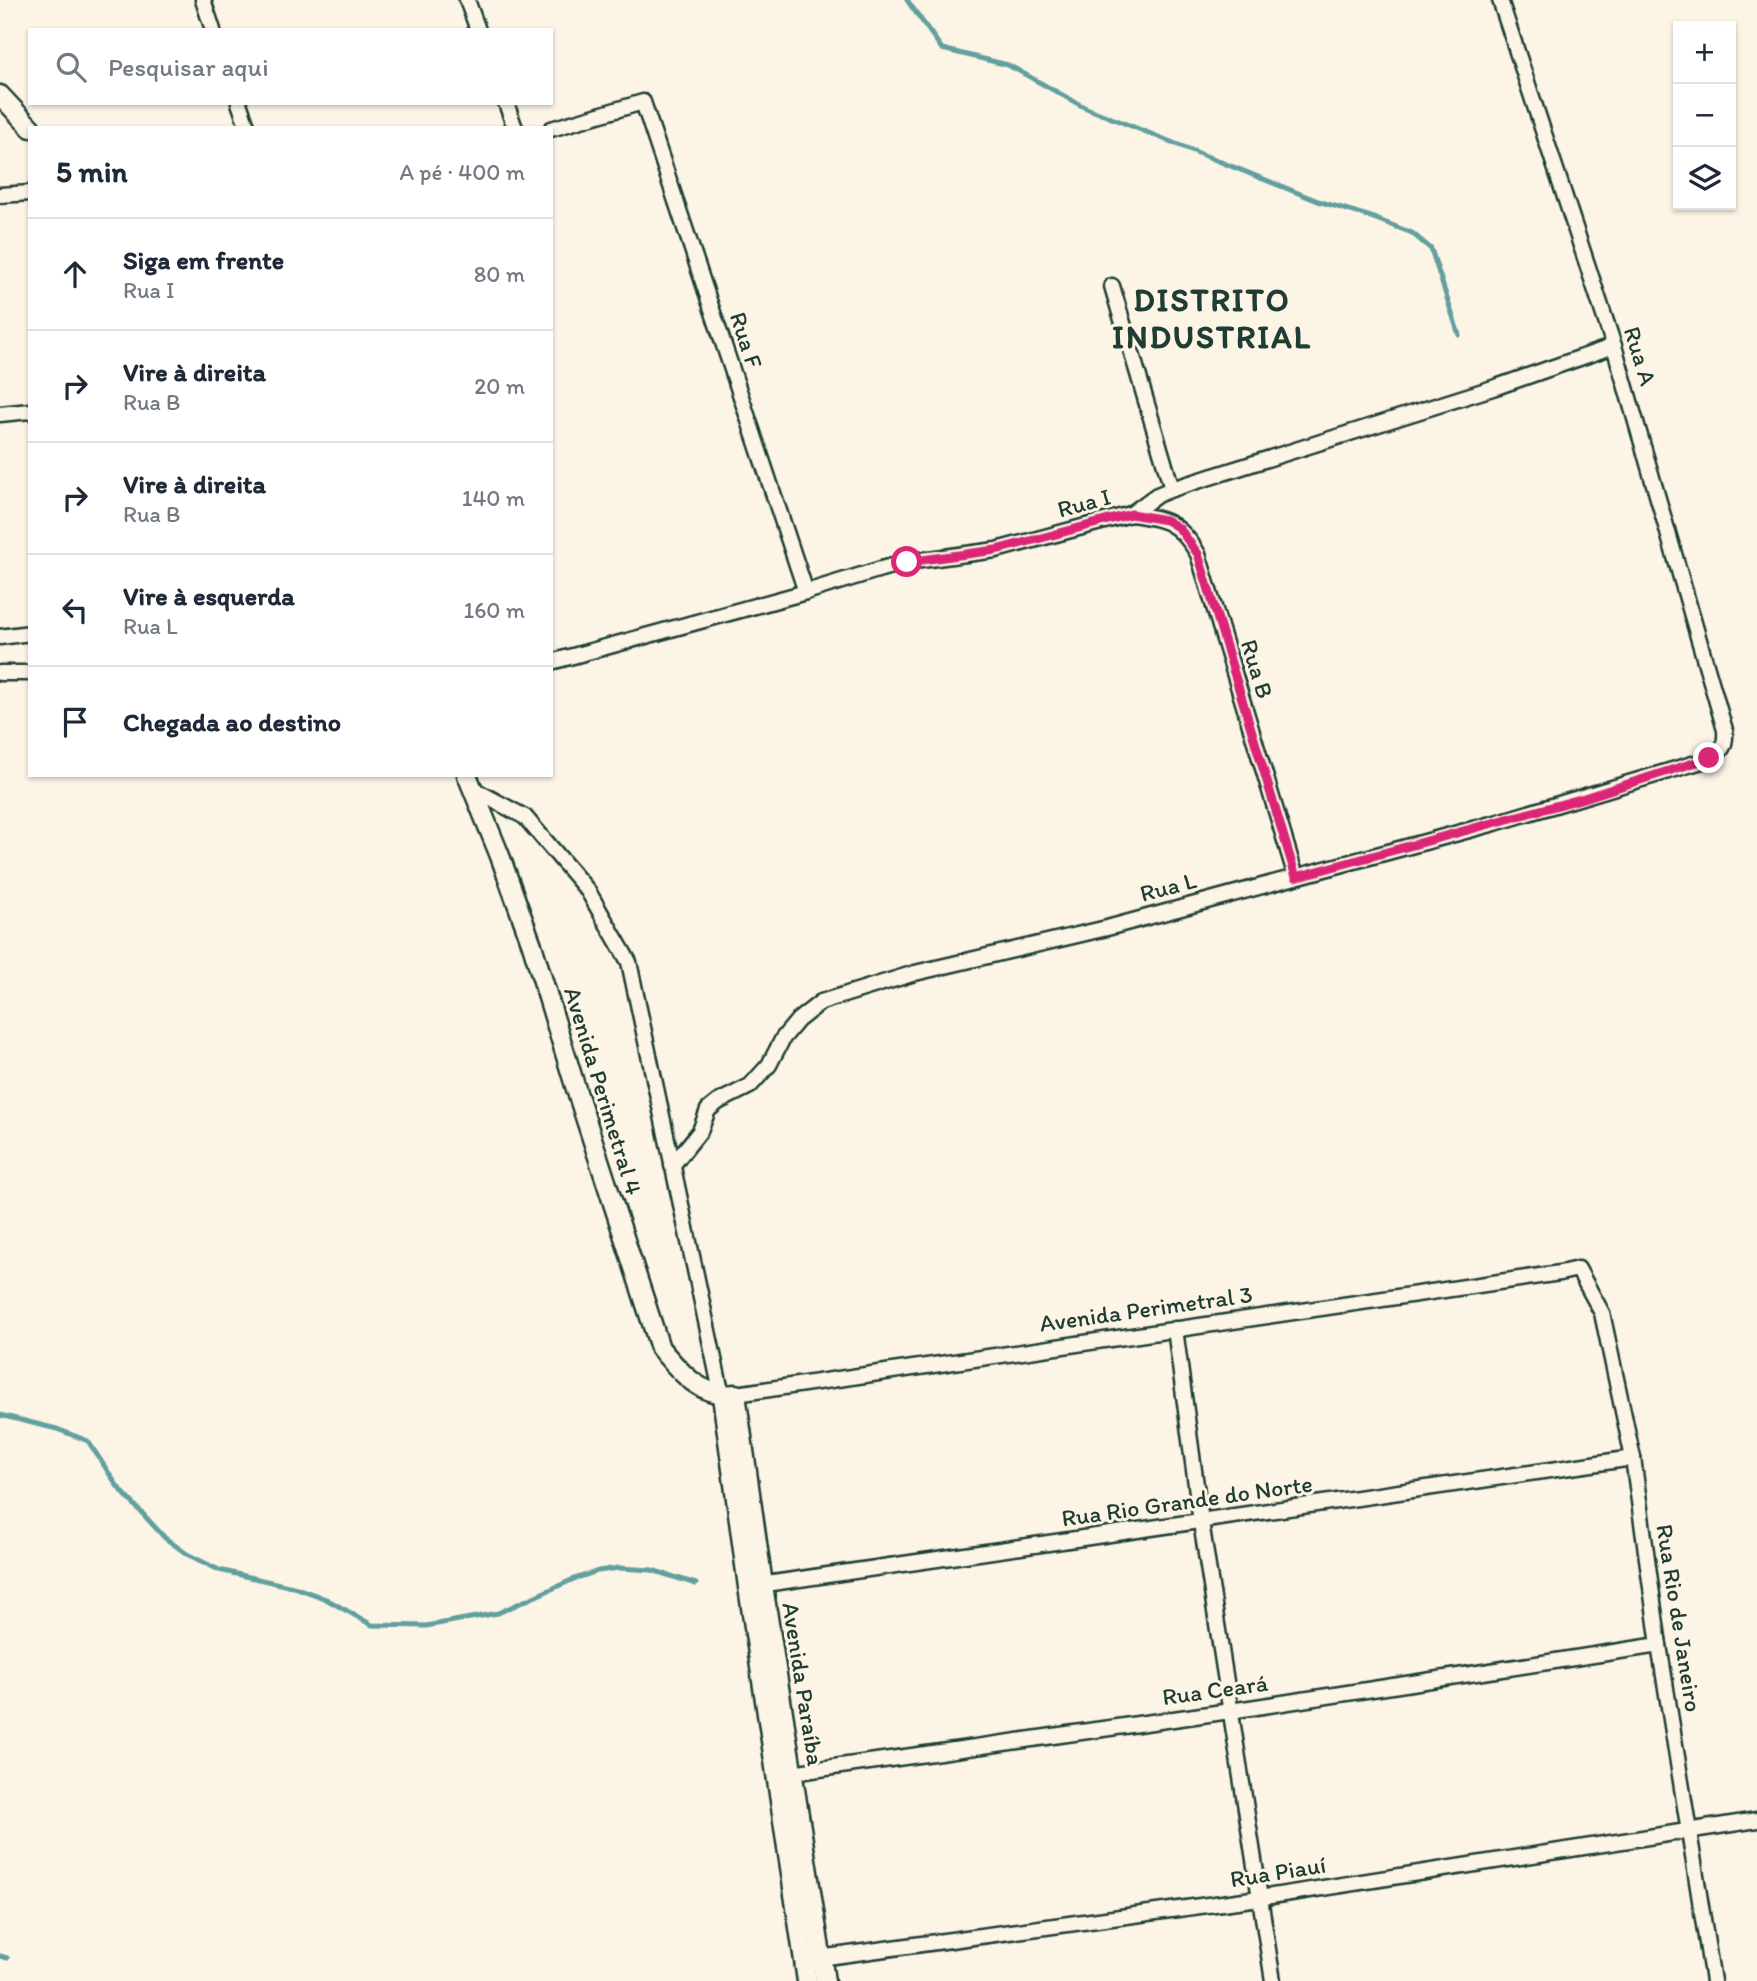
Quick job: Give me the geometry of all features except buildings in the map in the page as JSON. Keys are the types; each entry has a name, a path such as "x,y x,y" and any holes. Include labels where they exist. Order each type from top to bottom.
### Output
{"street":[{"path":"203,0 212,28"},
{"path":"467,0 477,28"},
{"name":"Rua A","path":"1500,0 1614,346 1725,730"},
{"path":"0,95 29,126"},
{"name":"Rua F","path":"553,128 643,102 806,592"},
{"path":"240,105 247,126"},
{"path":"507,105 514,126"},
{"path":"0,195 28,192"},
{"path":"1112,286 1172,489"},
{"name":"Rua I","path":"553,661 907,562 996,550 1131,514 1157,495 1172,489 1499,386 1614,346"},
{"path":"0,414 28,411"},
{"name":"Rua B","path":"1131,514 1166,520 1179,528 1198,554 1296,877"},
{"path":"0,637 28,633"},
{"path":"0,673 28,673"},
{"name":"Rua L","path":"672,1166 700,1131 708,1110 750,1086 769,1065 783,1038 798,1020 821,1002 915,973 1107,928 1559,805 1709,758 1720,752 1726,744 1725,730"},
{"path":"469,781 525,817 588,891 629,962 672,1166 729,1395"},
{"name":"Avenida Perimetral 4","path":"469,781 532,945 660,1348 690,1381 729,1395"},
{"name":"Avenida Perimetral 3","path":"729,1395 1578,1269"},
{"name":"Rua Rio de Janeiro","path":"1578,1269 1602,1313 1633,1458 1659,1645 1713,1981"},
{"path":"1175,1329 1201,1522 1273,1981"},
{"name":"Avenida Paraíba","path":"729,1395 755,1586 813,1959 825,1981"},
{"name":"Rua Rio Grande do Norte","path":"755,1586 1633,1458"},
{"name":"Rua Ceará","path":"784,1774 1230,1711 1659,1645"},
{"name":"Rua Piauí","path":"813,1959 1259,1898 1757,1820"},
{"name":"Avenida Paraíba","path":"807,1981 813,1959"}],"waterway":[{"path":"907,0 942,49 1008,65 1084,107 1318,201 1412,233 1431,249 1459,335"},
{"path":"0,1415 57,1429 88,1441 118,1487 165,1538 187,1554 219,1570 297,1588 326,1599 372,1625 426,1626 498,1613 574,1579 619,1568 652,1570 696,1584"},
{"path":"0,1956 7,1958"}],"district":[{"name":"DISTRITO INDUSTRIAL","path":"1212,318"}],"route":[{"path":"907,562 996,550 1131,514 1166,520 1179,528 1198,554 1296,877 1584,798 1709,758"}]}
